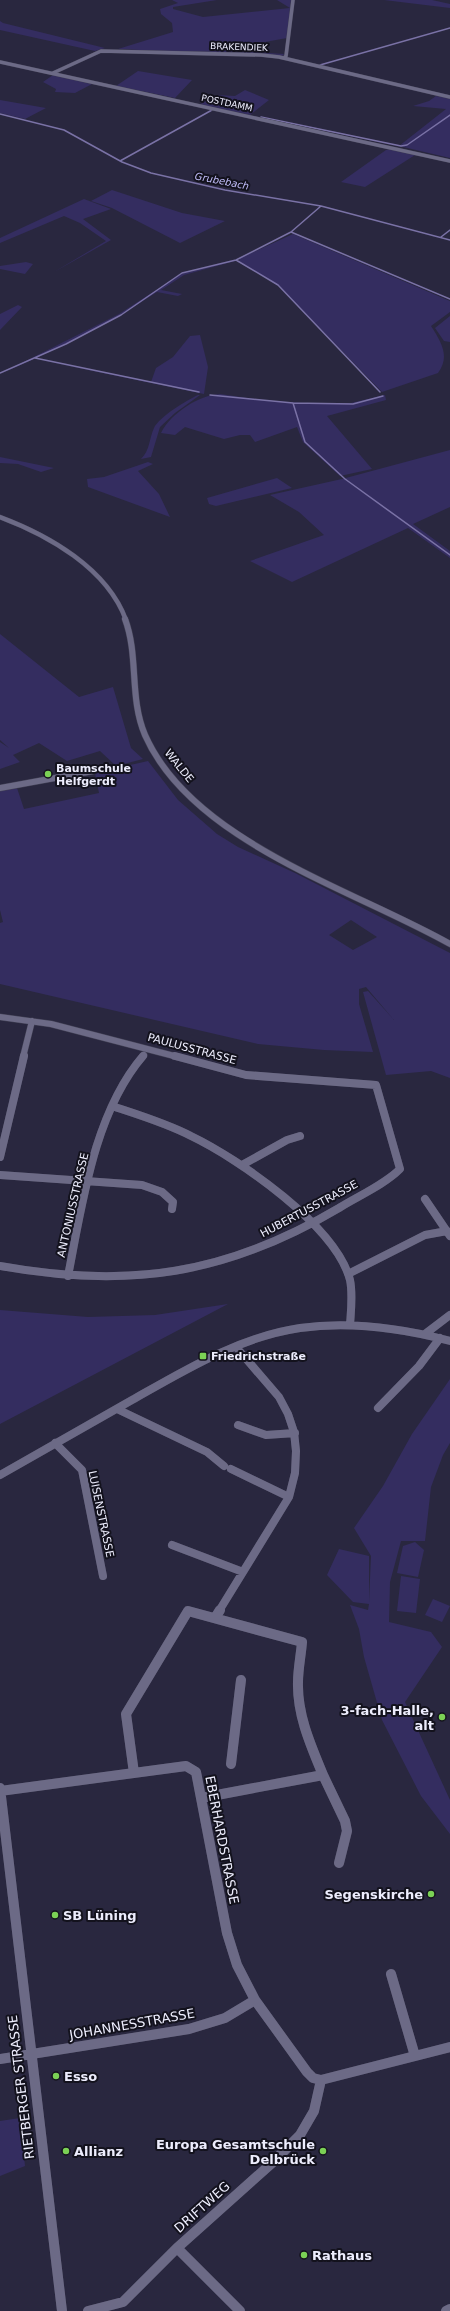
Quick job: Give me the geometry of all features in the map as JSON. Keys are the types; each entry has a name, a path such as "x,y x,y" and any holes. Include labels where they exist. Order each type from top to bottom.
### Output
{"street":[{"path":"284,58 286,56 293,0"},
{"name":"BRAKENDIEK","path":"53,73 92,53 106,50 261,55 284,58 418,92 450,97"},
{"name":"POSTDAMM","path":"0,62 450,161"},
{"name":"WALDE","path":"0,517 16,523 61,549 95,576 113,595 121,608 130,631 140,715 145,735 173,777 188,793 229,828 252,843 297,868 393,914 450,944"},
{"path":"0,788 93,771"},
{"name":"PAULUSSTRASSE","path":"0,1017 51,1024 143,1051 155,1051 246,1075 308,1081 370,1083 376,1085 377,1090"},
{"path":"0,1157 32,1021"},
{"name":"ANTONIUSSTRASSE","path":"68,1276 87,1181 106,1119 143,1051"},
{"name":"HUBERTUSSTRASSE","path":"0,1266 36,1274 126,1278 181,1272 231,1259 274,1242 311,1223 395,1174 400,1169 377,1090"},
{"path":"112,1106 172,1126 216,1148 272,1186 311,1223 329,1243 348,1274 351,1294 350,1325"},
{"path":"242,1165 288,1140 300,1136"},
{"path":"0,1175 142,1185 162,1192 173,1202 172,1209"},
{"path":"348,1274 425,1235 448,1233 425,1199"},
{"path":"425,1334 450,1315"},
{"path":"0,1475 183,1371 236,1347 300,1328 350,1325 382,1327 425,1334 450,1341"},
{"path":"378,1408 412,1374 440,1338"},
{"path":"215,1618 289,1497 296,1476 295,1433 283,1403 263,1375 236,1347"},
{"path":"117,1409 207,1452 228,1468 289,1497"},
{"path":"238,1425 259,1435 277,1436 295,1433"},
{"name":"LUISENSTRASSE","path":"56,1443 82,1470 103,1576"},
{"path":"172,1546 243,1572"},
{"path":"134,1773 126,1714 188,1611 302,1642 298,1683 300,1702 308,1739 345,1821 347,1831 339,1863"},
{"path":"231,1764 241,1680"},
{"name":"EBERHARDSTRASSE","path":"0,1791 186,1766 196,1772 227,1933 237,1965 255,2000 307,2072 313,2078 321,2080"},
{"path":"201,1798 323,1775"},
{"name":"RIETBERGER STRASSE","path":"0,1787 62,2311"},
{"path":"391,1974 415,2056"},
{"name":"JOHANNESSTRASSE","path":"0,2059 189,2029 225,2018 255,2000"},
{"path":"321,2080 450,2047"},
{"name":"DRIFTWEG","path":"88,2311 123,2302 177,2248 272,2164 300,2135 314,2112 321,2080"},
{"path":"177,2248 240,2311"},
{"path":"446,2311 450,2309"}],"shaded area":[{"path":"172,0 217,0 173,7 173,9 203,17 290,8 277,0 291,0 287,38 254,44 268,53 284,54 282,57 118,49 173,32 172,23 161,14 160,9 178,3"},
{"path":"384,0 432,0 450,4 450,8"},
{"path":"0,21 105,48 95,51 0,30"},
{"path":"138,71 192,80 175,98 116,86"},
{"path":"53,75 92,84 75,93 55,92 56,89 43,82"},
{"path":"245,90 269,100 250,115 199,105 217,95 235,96"},
{"path":"436,96 450,98 450,158 399,146 446,109 413,106 429,101"},
{"path":"0,100 46,108 25,119 0,113"},
{"path":"392,149 415,155 365,187 341,182 386,150"},
{"path":"112,190 182,213 225,221 180,243 112,208 91,201"},
{"path":"84,199 111,209 83,219 111,240 54,272 106,241 80,223 64,216 0,243 0,238"},
{"path":"293,234 450,301 450,312 431,326 441,344 444,356 442,367 438,373 382,392 279,286 239,261 240,258"},
{"path":"235,261 184,275 161,290 182,294 178,296 157,292 119,315 80,336 41,356 0,374 119,314 181,274"},
{"path":"26,262 33,264 25,274 0,269 0,266"},
{"path":"18,305 22,307 0,330 0,314"},
{"path":"450,316 450,342 444,341 435,328"},
{"path":"200,335 208,367 204,394 40,360 151,382 156,368 173,357 190,336"},
{"path":"220,394 269,401 321,404 351,403 385,395 386,400 327,416 372,469 340,476 303,442 297,427 255,442 250,435 240,435 224,439 185,427 175,435 161,433 171,419 186,406 203,398"},
{"path":"200,395 175,413 160,427 151,457 141,459 146,452 154,428 161,419 174,409"},
{"path":"450,450 450,507 413,524 450,551 450,558 408,528 292,582 250,561 324,535 299,512 270,495 342,479"},
{"path":"0,457 54,468 41,472 18,464 0,463"},
{"path":"148,462 153,464 138,471 159,494 170,517 88,487 87,479 104,477"},
{"path":"277,478 292,488 216,506 209,504 207,498"},
{"path":"0,634 79,697 113,687 131,748 143,759 116,766 100,751 67,761 39,743 13,755 20,762 0,769 0,742 9,748 0,740"},
{"path":"148,761 178,800 217,834 238,847 295,873 450,953 450,1078 431,1071 386,1075 363,992 368,991 394,1020 366,987 359,989 359,1004 373,1052 324,1050 258,1044 0,984 0,923 3,922 0,910 0,791 17,788 24,809 99,793 95,773","holes":["351,920 377,937 353,950 329,935"]},
{"path":"228,1304 0,1424 0,1310 88,1317 155,1315"},
{"path":"450,1379 450,1443 443,1455 431,1487 425,1541 401,1541 390,1582 389,1622 431,1632 442,1647 405,1702 450,1800 450,1834 421,1796 382,1720 364,1657 359,1629 350,1605 368,1610 369,1604 353,1602 327,1575 339,1549 369,1556 369,1602 371,1556 354,1528 383,1486 412,1434"},
{"path":"415,1542 424,1550 418,1577 397,1573 403,1546"},
{"path":"401,1576 420,1579 416,1613 397,1611"},
{"path":"433,1599 450,1606 442,1622 425,1615"},
{"path":"20,2118 25,2166 0,2176 0,2121"}],"waterway":[{"path":"320,65 450,28"},
{"path":"120,161 212,110"},
{"name":"Grubebach","path":"0,114 64,130 120,161"},
{"path":"261,117 401,146 407,145 450,115"},
{"name":"Grubebach","path":"120,161 151,173 225,190 321,206"},
{"path":"291,232 321,206"},
{"name":"Grubebach","path":"321,206 450,240"},
{"path":"441,237 450,230"},
{"path":"236,260 291,232"},
{"path":"291,232 450,299"},
{"path":"0,373 66,344 121,315 182,273 236,260"},
{"path":"236,260 278,285 380,392"},
{"path":"35,358 199,392"},
{"path":"210,395 293,403"},
{"path":"293,403 353,404 383,396"},
{"path":"293,403 305,442 345,479 450,555"}],"place":[{"name":"Baumschule Helfgerdt","path":"48,774"},
{"name":"Friedrichstraße","path":"203,1356"},
{"name":"3-fach-Halle, alt","path":"442,1717"},
{"name":"Segenskirche","path":"431,1894"},
{"name":"SB Lüning","path":"55,1915"},
{"name":"Esso","path":"56,2076"},
{"name":"Allianz","path":"66,2151"},
{"name":"Europa Gesamtschule Delbrück","path":"323,2151"},
{"name":"Rathaus","path":"304,2255"}]}
